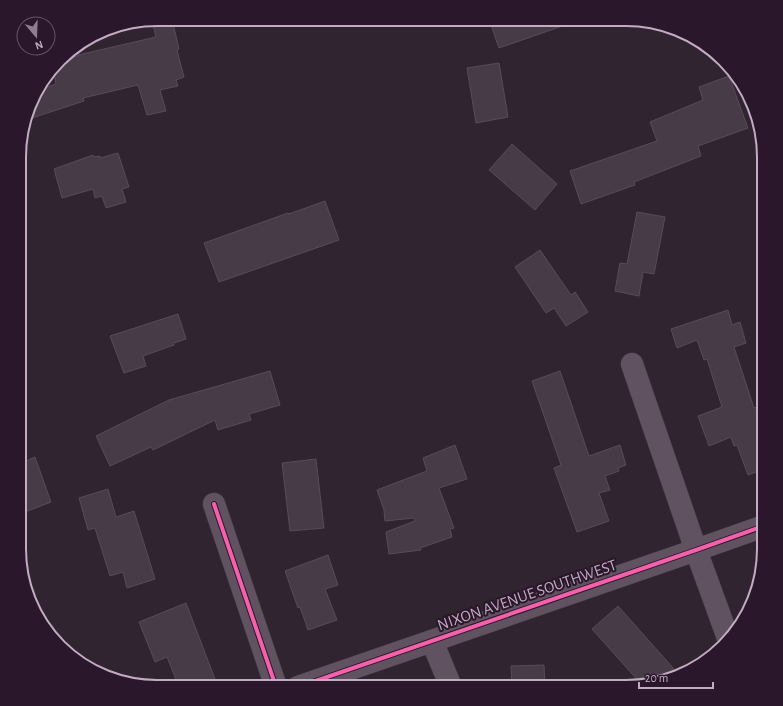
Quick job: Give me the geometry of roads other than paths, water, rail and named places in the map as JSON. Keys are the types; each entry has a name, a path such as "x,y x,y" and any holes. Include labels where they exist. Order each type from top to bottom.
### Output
{"street":[{"path":"632,364 726,633"},
{"path":"214,504 274,680"},
{"name":"NIXON AVENUE SOUTHWEST","path":"318,680 757,528"},
{"path":"432,641 448,680"}]}
